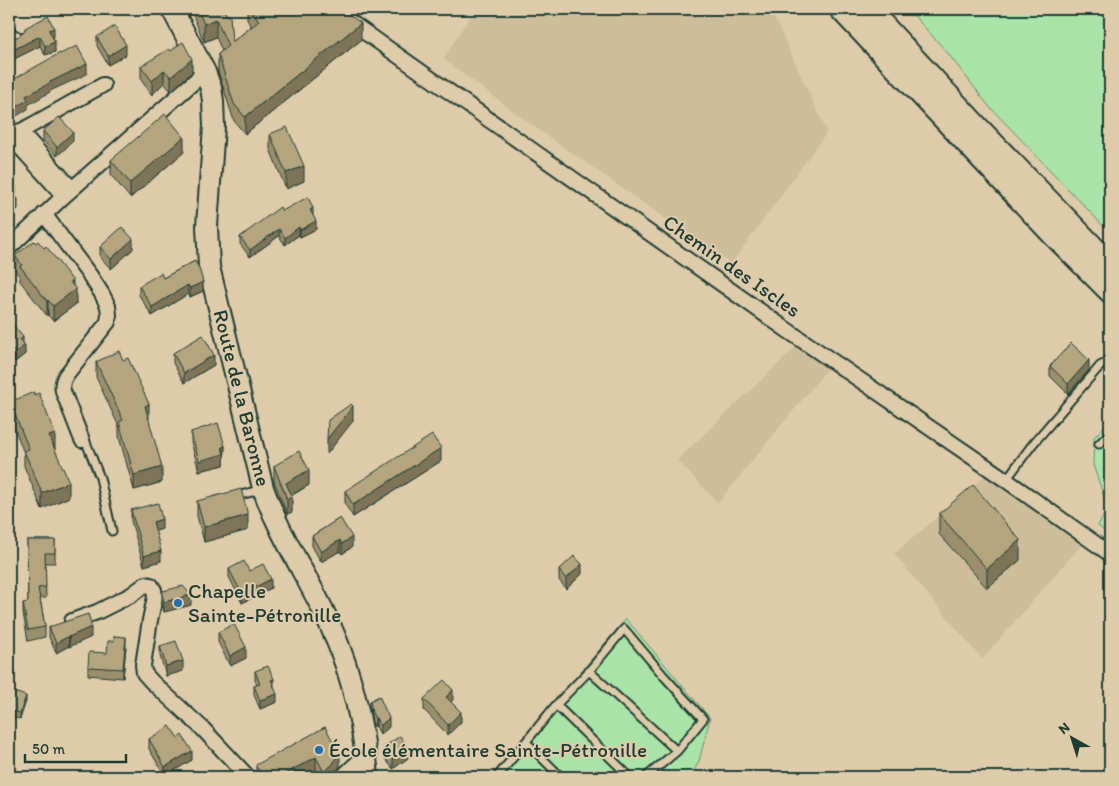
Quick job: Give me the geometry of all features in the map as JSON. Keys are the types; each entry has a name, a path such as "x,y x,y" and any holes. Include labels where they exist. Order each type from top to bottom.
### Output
{"highway":[{"path":"841,9 1052,233 1110,291"},
{"path":"868,9 1110,266"}],"main road":[{"name":"Route de la Baronne","path":"172,9 205,72 213,101 214,126 208,226 209,267 263,488 277,524 323,609 342,653 360,714 367,768"}],"street":[{"name":"Chemin des Iscles","path":"332,9 787,330 1006,480 1110,554"},
{"path":"9,248 68,192 205,72"},
{"path":"68,192 13,135 103,85"},
{"path":"44,214 91,277 108,306 108,322 63,381 62,388 82,440"},
{"path":"63,623 97,612 131,595 146,584 151,585 155,597 150,620 144,673 204,729 248,777"},
{"path":"342,777 357,762 367,768"}],"lane":[{"path":"1006,480 1032,445 1100,366 1110,361"},
{"path":"1099,444 1110,434"},
{"path":"82,440 86,442 100,478 112,531"},
{"path":"224,500 263,488"},
{"path":"497,777 556,705 589,671 624,629 703,719 677,751 646,777"},
{"path":"589,671 677,751"},
{"path":"556,705 630,777"},
{"path":"526,742 561,777"}],"shaded area":[{"path":"475,9 765,9 774,17 827,132 731,264 543,133 443,59"},
{"path":"797,346 828,368 718,503 677,460"},
{"path":"987,474 1084,542 982,659 894,554"}],"green space":[{"path":"908,9 1110,9 1110,233 988,105 946,51"},
{"path":"1110,421 1110,535 1098,526 1108,508 1093,465 1094,437"},
{"path":"626,619 710,718 699,761 691,777 490,777"}],"building":[{"path":"197,9 223,9 230,16 232,42 259,21 251,9 340,9 361,23 245,117 234,104 218,54 228,46 216,19 204,24"},
{"path":"48,16 54,28 49,30 55,42 45,46 40,36 11,51 12,55 9,58 9,40 19,36 25,28"},
{"path":"115,26 126,45 108,56 97,37"},
{"path":"183,42 192,59 171,77 164,70 152,81 141,66 169,49 171,51"},
{"path":"77,46 87,64 50,82 26,96 28,100 9,109 9,82 60,53"},
{"path":"165,114 184,137 130,183 111,160"},
{"path":"59,117 73,132 57,147 43,131"},
{"path":"287,127 304,166 286,173 270,134"},
{"path":"9,178 16,185 10,190 18,199 9,207"},
{"path":"308,197 313,208 310,210 316,221 300,230 299,227 285,238 279,229 250,250 240,237 280,207 282,211"},
{"path":"122,227 133,239 111,259 100,247"},
{"path":"34,241 36,243 38,241 44,248 46,246 73,281 70,282 76,289 53,306 20,266 22,265 15,256"},
{"path":"195,261 203,282 190,288 188,285 152,307 139,286 161,273 163,278"},
{"path":"9,320 23,337 20,340 25,345 15,353 10,347 9,349"},
{"path":"203,335 214,355 184,373 173,353"},
{"path":"1071,343 1089,360 1068,384 1050,366"},
{"path":"119,351 123,360 128,358 149,404 145,406 162,467 134,475 119,422 123,420 96,362"},
{"path":"34,392 34,395 39,393 55,434 49,436 69,482 42,493 24,451 29,449 10,402"},
{"path":"351,404 353,406 327,439 328,420"},
{"path":"218,423 225,446 222,447 224,454 199,461 191,432"},
{"path":"432,435 441,448 353,505 345,491"},
{"path":"299,451 309,470 286,483 292,497 287,499 274,466"},
{"path":"973,485 1020,540 987,569 939,514"},
{"path":"241,489 248,515 204,527 197,501"},
{"path":"158,503 162,519 153,522 161,551 144,556 131,510"},
{"path":"340,518 352,537 342,544 340,540 321,552 312,536"},
{"path":"27,540 55,540 55,553 45,553 46,587 38,588 45,627 28,630 23,603 28,602"},
{"path":"574,556 582,564 566,579 559,570"},
{"path":"244,561 249,571 263,564 271,579 242,594 229,569"},
{"path":"183,586 191,595 164,602 163,591"},
{"path":"88,614 91,627 56,643 49,627"},
{"path":"234,624 246,647 230,656 218,632"},
{"path":"114,636 126,637 123,669 88,667 89,652 107,653 108,641 114,641"},
{"path":"176,641 183,661 166,666 160,646"},
{"path":"268,666 274,679 271,680 277,694 260,700 254,686 260,684 255,671"},
{"path":"444,680 453,690 446,697 461,712 448,725 424,699"},
{"path":"11,691 26,696 20,713 9,711"},
{"path":"379,696 389,718 380,726 372,713 370,701"},
{"path":"170,726 178,738 182,735 192,751 165,767 149,739"},
{"path":"325,727 340,754 324,772 316,757 279,777 266,777 256,767 256,765"},
{"path":"400,736 408,748 393,759 384,747"}],"place":[{"name":"Chapelle Sainte-Pétronille","path":"178,603"},
{"name":"École élémentaire Sainte-Pétronille","path":"319,750"}]}
